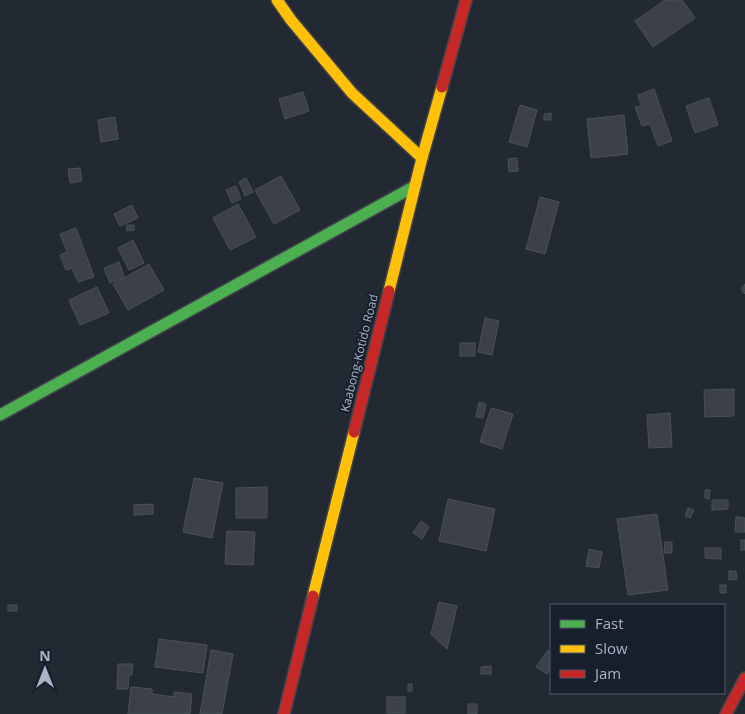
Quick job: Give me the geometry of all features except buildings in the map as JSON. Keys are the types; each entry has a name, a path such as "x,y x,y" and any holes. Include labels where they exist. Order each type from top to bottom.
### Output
{"street":[{"path":"277,0 291,20 352,93 422,158"},
{"name":"Kaabong-Kotido Road","path":"284,714 422,158 466,0"},
{"path":"0,416 415,186"},
{"path":"726,714 745,678"}],"traffic: fast":[{"path":"0,415 415,186"}],"traffic: slow":[{"path":"277,0 291,20 352,93 422,158"},
{"path":"389,291 422,158 442,87"},
{"path":"313,596 354,432"}],"traffic: jam":[{"path":"442,87 466,0"},
{"path":"354,432 389,291"},
{"path":"284,714 313,596"},
{"path":"726,714 745,678"}]}
